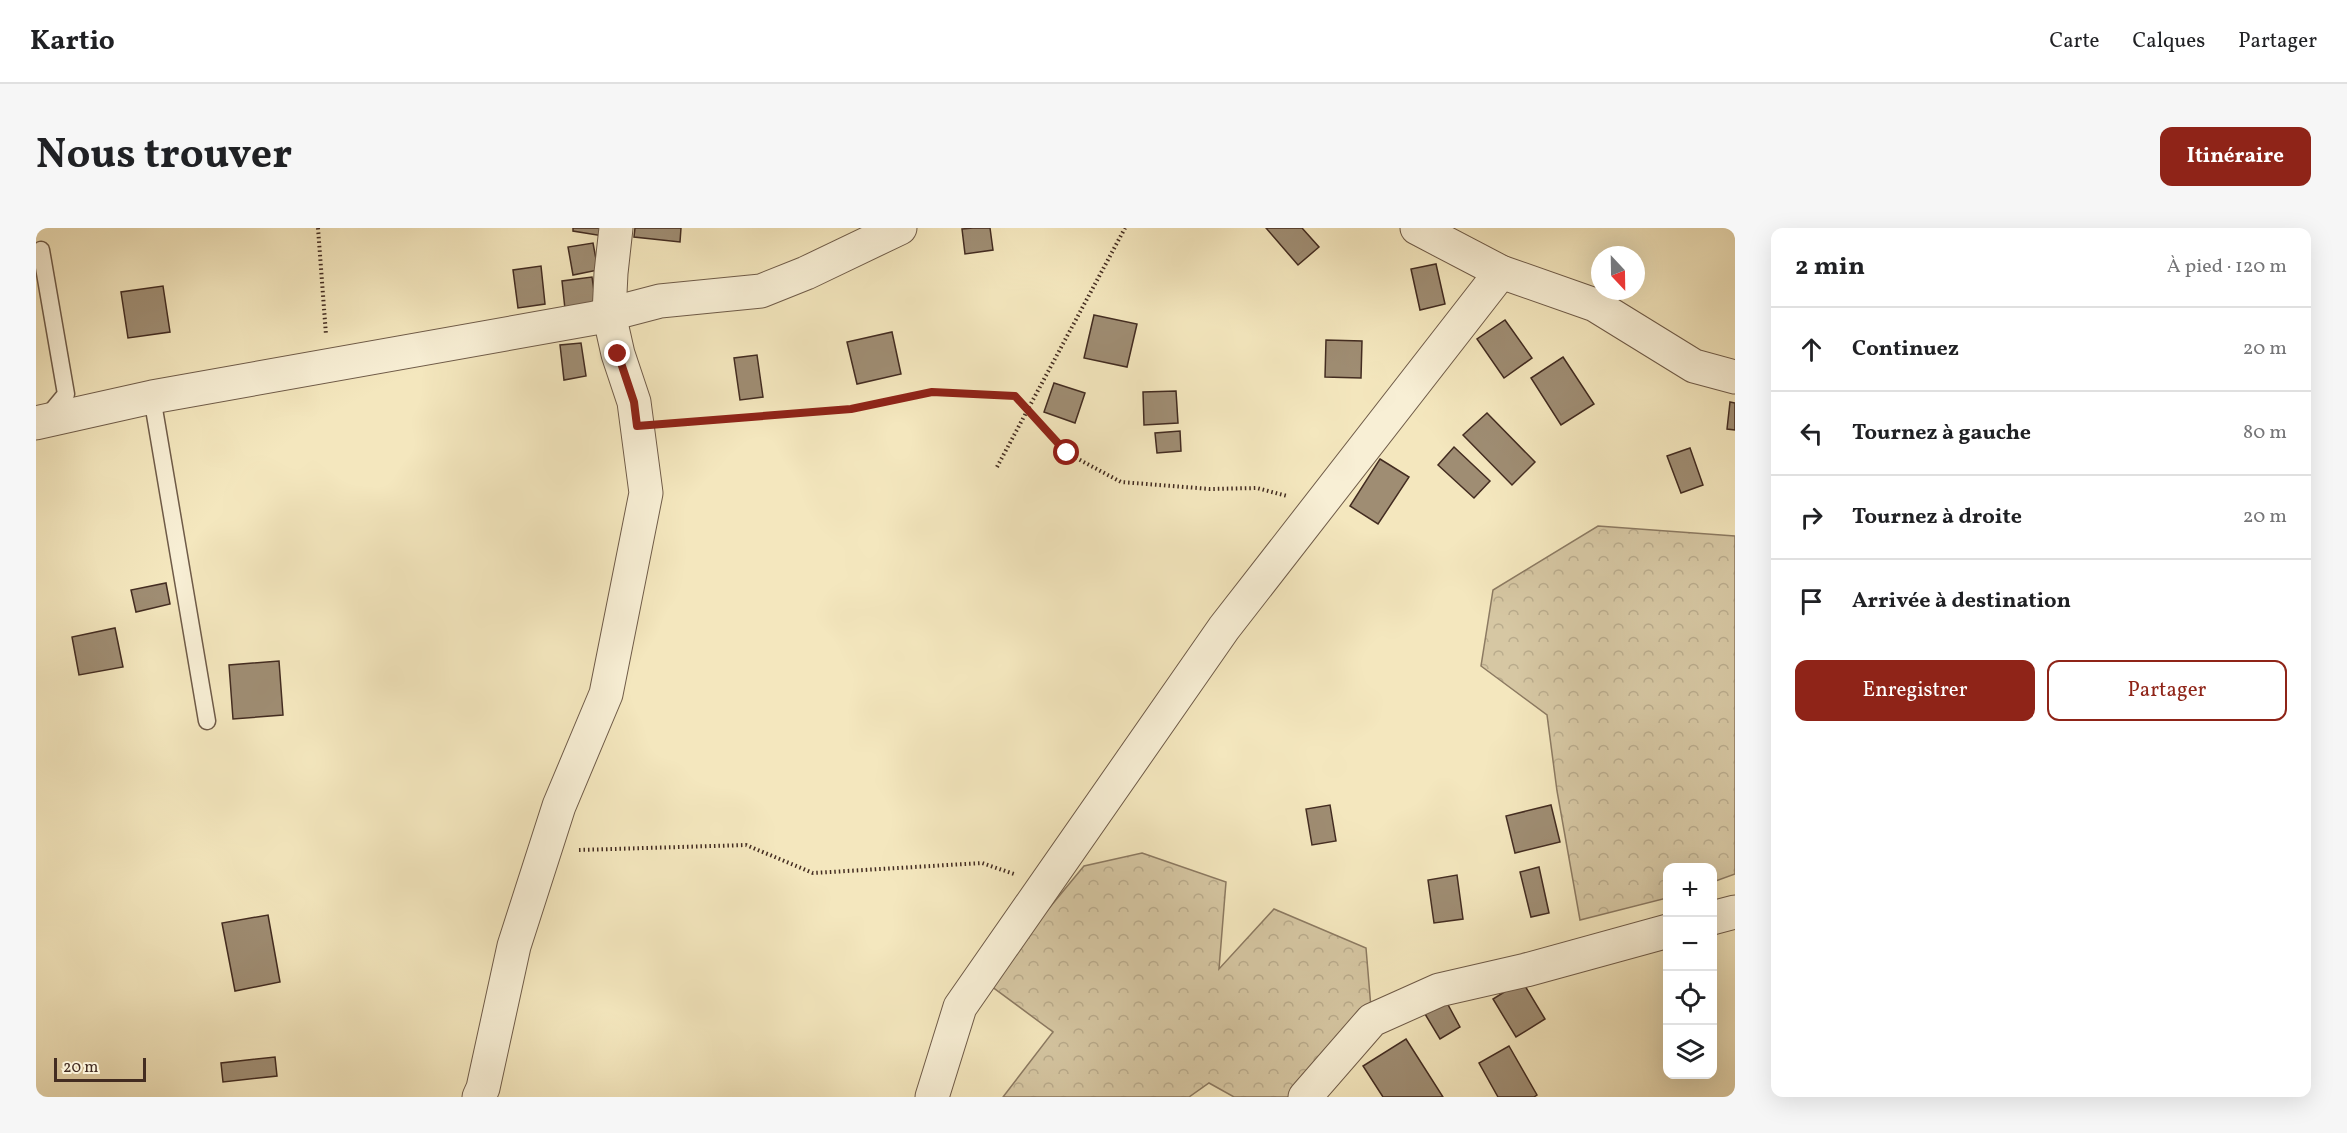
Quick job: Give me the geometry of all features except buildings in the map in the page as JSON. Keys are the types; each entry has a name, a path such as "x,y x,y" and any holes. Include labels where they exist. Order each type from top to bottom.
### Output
{"street":[{"path":"479,1097 483,1088 514,946 559,806 606,694 646,493 634,402 618,354 609,314 616,228"},
{"path":"39,423 152,397 609,314 660,301 761,291 806,273 900,228"},
{"path":"1417,228 1502,272 1596,305 1694,366 1735,377"},
{"path":"932,1097 960,1007 1224,628 1502,272"},
{"path":"1717,917 1735,912"},
{"path":"1305,1097 1372,1020 1439,990 1526,970 1663,932"}],"lane":[{"path":"39,423 66,394 42,250"},
{"path":"152,397 207,721"}],"path":[{"path":"318,228 329,365"},
{"path":"997,467 1104,263 1125,228"},
{"path":"637,426 851,409 932,392 1015,396 1067,453 1121,482 1210,489 1257,488 1321,504"},
{"path":"545,851 746,845 813,873 982,863 1046,884"}],"green space":[{"path":"1598,526 1735,536 1735,874 1717,881 1717,863 1663,863 1663,899 1580,920 1557,791 1547,715 1481,666 1493,590"},
{"path":"1142,853 1226,882 1219,969 1274,909 1366,948 1372,1020 1304,1097 1234,1097 1209,1083 1189,1097 1003,1097 1053,1032 987,983 1084,866"}],"route":[{"path":"618,354 634,402 637,426 851,409 932,392 1015,396 1067,453"}]}
